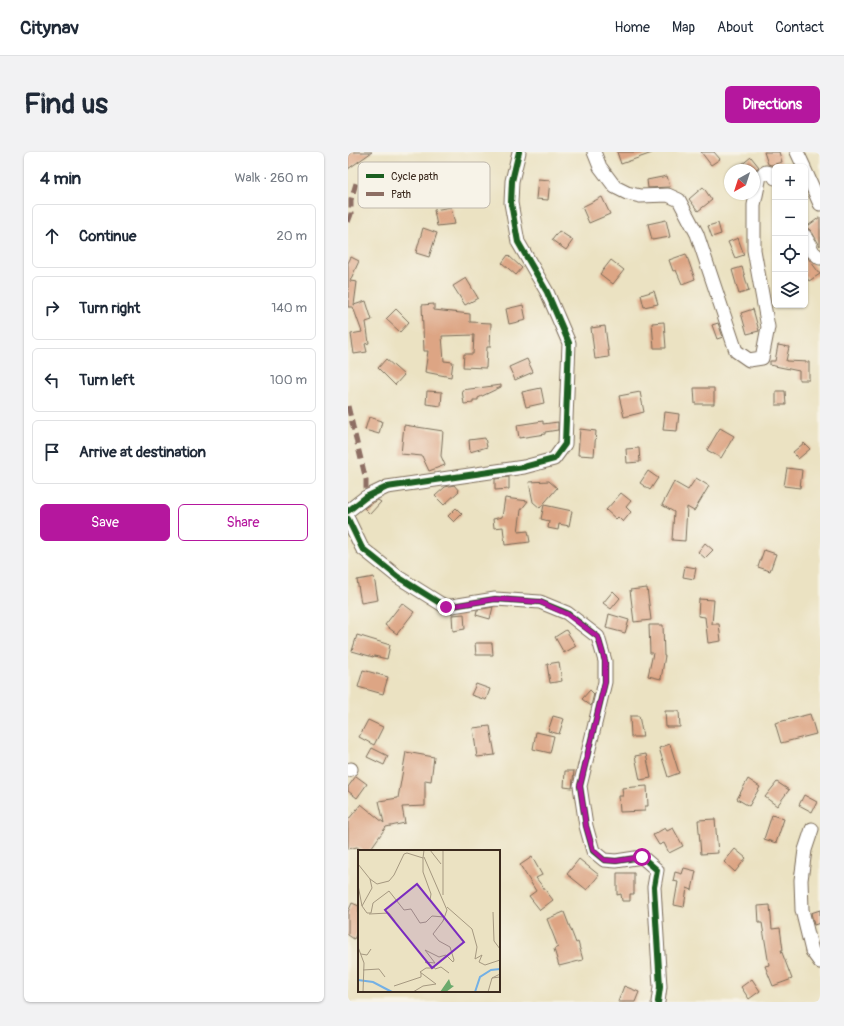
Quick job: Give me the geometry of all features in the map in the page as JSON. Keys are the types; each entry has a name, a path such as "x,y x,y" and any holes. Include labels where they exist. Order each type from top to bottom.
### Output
{"street":[{"path":"348,511 366,497 387,487 524,467 554,459 565,444 569,343 547,292 518,242 511,203 512,181 519,152"},
{"path":"594,152 600,168 615,187 634,195 668,194 679,200 697,234 736,351 749,360 762,358 768,327 754,250 754,205 760,176 766,172 772,174"},
{"path":"797,152 803,164"},
{"path":"808,177 820,204"},
{"path":"808,242 813,252 820,258"},
{"path":"348,519 362,548 398,578 446,607 495,599 540,602 567,614 598,637 605,661 605,682 580,786 586,826 593,850 604,860 616,861 642,857 657,870 654,887 660,987 658,1002"},
{"path":"812,829 805,850 801,880 802,910 812,951 820,962"}],"building":[{"path":"353,152 372,152 348,169 348,156"},
{"path":"617,152 652,152 652,153 621,164"},
{"path":"701,152 714,152 720,159 711,165"},
{"path":"764,152 779,152 782,162 771,165 768,164"},
{"path":"751,157 757,164 742,164"},
{"path":"667,176 670,187 648,188 647,180"},
{"path":"538,179 550,180 548,200 536,199"},
{"path":"703,187 712,200 698,211 689,199"},
{"path":"602,197 610,214 589,223 582,207"},
{"path":"451,208 455,224 437,226 434,210"},
{"path":"820,217 820,246 812,232 808,229 808,226"},
{"path":"666,220 670,237 652,240 648,224"},
{"path":"718,223 721,234 712,237 708,226"},
{"path":"423,228 437,233 429,257 416,253"},
{"path":"559,231 573,240 566,250 552,240"},
{"path":"738,238 744,255 735,258 728,242"},
{"path":"686,254 695,279 682,284 676,270 673,271 669,260"},
{"path":"508,255 522,268 516,275 502,263"},
{"path":"351,257 359,261 350,281 357,282 354,305 366,301 372,320 366,322 369,343 365,344 367,352 354,354 351,334 362,332 353,307 348,307 348,263"},
{"path":"808,258 820,274 809,281 808,280"},
{"path":"611,260 624,270 613,284 600,274"},
{"path":"742,267 749,291 739,294 732,270"},
{"path":"466,278 478,298 465,305 453,286"},
{"path":"654,291 658,304 644,307 641,295"},
{"path":"434,304 434,310 470,314 470,322 491,323 490,347 487,347 486,368 463,367 464,354 473,354 474,335 442,336 444,361 453,362 451,377 425,372 428,351 424,351 422,305"},
{"path":"523,305 526,320 509,324 506,309"},
{"path":"396,309 409,322 400,332 386,319"},
{"path":"753,309 759,331 747,334 741,313"},
{"path":"664,322 666,348 654,348 652,323"},
{"path":"718,323 723,337 717,339 712,325"},
{"path":"605,326 609,357 595,359 591,328"},
{"path":"778,345 789,347 786,361 809,362 809,380 799,380 799,371 770,365 770,361 775,361"},
{"path":"386,359 404,375 395,385 378,368"},
{"path":"527,359 533,372 515,380 509,367"},
{"path":"501,385 501,387 478,398 478,400 473,400 473,403 464,404 462,390"},
{"path":"541,388 544,403 526,407 522,392"},
{"path":"694,388 714,388 714,404 695,404"},
{"path":"427,391 442,392 441,406 426,404"},
{"path":"776,391 785,391 786,405 776,405"},
{"path":"640,392 644,412 624,417 619,396"},
{"path":"665,412 679,414 677,431 663,430"},
{"path":"369,417 382,421 379,434 365,430"},
{"path":"543,421 543,424 558,422 558,430 545,432 545,434 519,438 517,425"},
{"path":"404,425 443,431 441,456 445,465 429,471 422,456 401,454"},
{"path":"720,428 734,436 721,458 707,450"},
{"path":"580,429 596,431 594,456 578,455"},
{"path":"485,438 487,447 470,452 469,440"},
{"path":"804,443 810,449 798,459 793,452"},
{"path":"639,448 640,462 627,463 626,449"},
{"path":"787,468 802,470 800,488 784,486"},
{"path":"648,471 658,478 650,490 640,483"},
{"path":"509,477 509,489 495,490 495,479"},
{"path":"696,478 709,486 694,511 687,507 685,541 672,540 674,512 662,505 674,482 688,490"},
{"path":"549,481 557,488 540,508 533,502 529,482"},
{"path":"454,485 459,491 444,505 435,496 445,487"},
{"path":"621,493 631,501 626,507 631,512 623,522 618,517 616,519 606,510"},
{"path":"505,498 528,501 521,510 518,532 528,531 530,542 505,545 503,527 494,528 493,519 502,517"},
{"path":"378,500 381,502 370,514 364,508"},
{"path":"544,505 572,511 569,526 559,524 558,530 548,528 549,521 541,519"},
{"path":"456,508 462,514 454,522 448,516"},
{"path":"705,543 713,550 705,558 698,552"},
{"path":"764,550 776,554 770,571 758,567"},
{"path":"685,566 696,568 694,579 683,577"},
{"path":"374,577 378,600 361,603 357,580"},
{"path":"647,588 651,620 634,622 630,590"},
{"path":"613,591 620,598 611,609 603,603"},
{"path":"699,599 714,600 712,624 719,624 721,641 708,643 705,617 698,616"},
{"path":"402,603 414,612 397,634 385,625"},
{"path":"493,607 490,619 476,615 477,610"},
{"path":"464,614 465,629 453,631 452,615"},
{"path":"609,614 629,620 625,633 606,628"},
{"path":"649,625 663,625 665,656 661,679 648,676 653,653 650,653"},
{"path":"566,630 576,646 564,653 555,637"},
{"path":"357,635 390,645 387,659 352,651"},
{"path":"475,643 492,643 493,655 476,655"},
{"path":"559,662 562,681 550,683 547,664"},
{"path":"363,670 388,677 383,694 358,687"},
{"path":"476,684 490,689 486,700 471,695"},
{"path":"590,690 594,694 591,706 582,699"},
{"path":"665,711 679,711 680,727 666,727"},
{"path":"810,714 816,734 781,743 775,723"},
{"path":"553,716 564,719 559,734 548,731"},
{"path":"630,716 639,716 643,737 631,737"},
{"path":"368,720 383,727 374,745 359,737"},
{"path":"490,726 495,755 477,757 473,728"},
{"path":"536,732 554,736 550,753 533,749"},
{"path":"670,744 679,773 668,777 659,748"},
{"path":"372,748 388,756 384,765 367,757"},
{"path":"406,752 434,757 431,781 425,780 425,806 402,807 405,823 386,827 370,850 362,850 357,847 348,849 348,820 361,804 384,823 379,801 398,798"},
{"path":"646,754 651,778 640,780 635,756"},
{"path":"565,771 574,771 572,788 564,787"},
{"path":"356,776 367,784 357,798 348,791 348,787"},
{"path":"748,779 760,787 749,806 737,799"},
{"path":"777,782 789,790 777,806 765,797"},
{"path":"647,786 648,806 645,806 645,811 620,812 619,796 623,796 622,788"},
{"path":"804,795 817,802 812,812 799,805"},
{"path":"772,815 784,819 776,843 764,839"},
{"path":"715,819 718,853 701,854 698,820"},
{"path":"665,828 667,831 673,828 683,846 669,853 664,843 659,845 653,835"},
{"path":"735,849 746,858 735,872 724,862"},
{"path":"532,857 542,875 536,878 553,900 540,910 529,896 536,891 520,865"},
{"path":"579,859 599,875 587,890 567,874"},
{"path":"684,868 696,871 692,890 687,888 684,907 674,905 678,882 673,881 675,872 682,874"},
{"path":"617,873 634,873 634,894 630,894 630,901 622,901 621,894 617,895"},
{"path":"352,903 358,906 358,931 354,939 348,935 348,912"},
{"path":"770,905 772,929 780,928 783,950 781,950 792,979 773,986 765,966 769,965 762,923 759,923 758,906"},
{"path":"820,910 820,923 814,925 811,913"},
{"path":"564,912 576,943 578,942 583,960 559,966 554,949 558,947 547,919"},
{"path":"752,979 760,991 749,999 741,987"},
{"path":"624,986 639,992 635,1002 618,1002"}],"marked path":[{"path":"348,222 351,214 351,200 357,180"},
{"path":"348,406 366,480 366,497"}],"cycle path":[{"path":"348,511 366,497 387,487 524,467 554,459 565,444 569,343 547,292 518,242 511,203 512,181 519,152"},
{"path":"348,519 362,548 398,577 446,607 495,599 540,602 567,613 598,637 605,661 605,682 580,786 586,826 593,851 604,860 616,861 642,857 657,870 654,887 660,987 658,1002"}],"route":[{"path":"446,607 495,599 540,602 567,614 598,637 605,661 605,682 580,786 586,826 593,850 604,860 616,861 642,857"}]}
